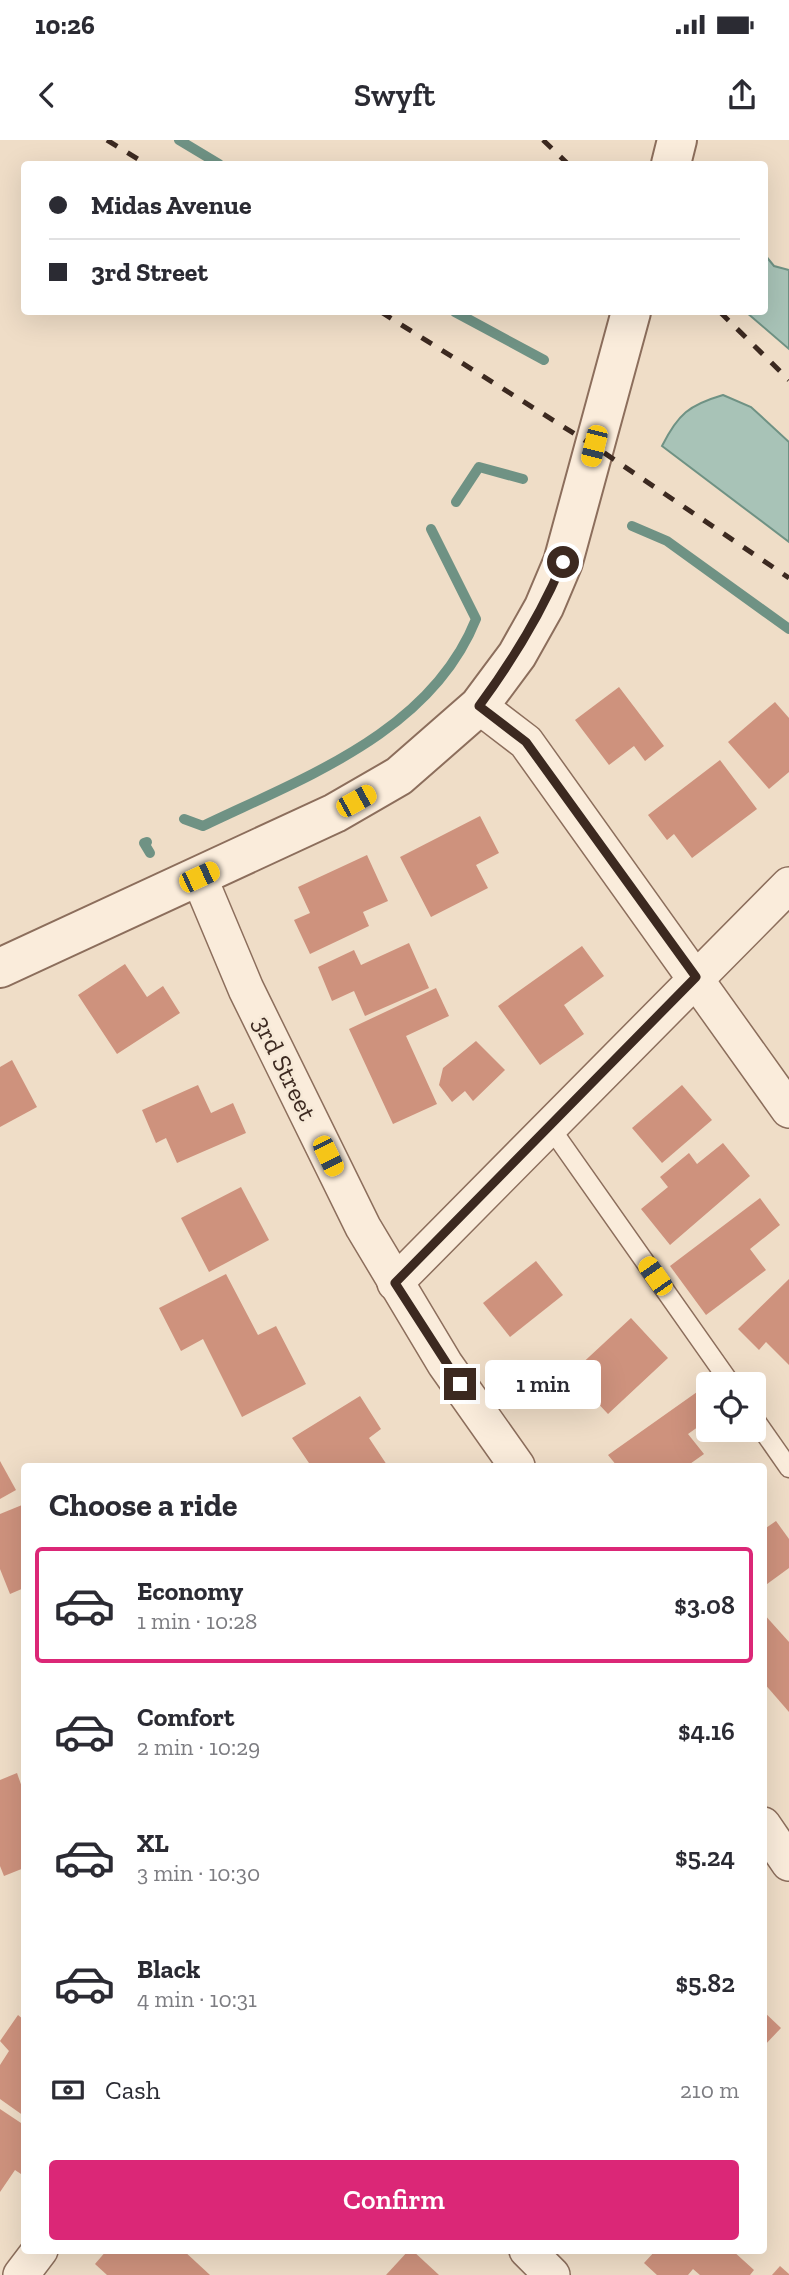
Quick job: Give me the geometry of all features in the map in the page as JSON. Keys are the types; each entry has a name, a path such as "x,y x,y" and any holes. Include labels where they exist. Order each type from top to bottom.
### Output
{"street":[{"path":"672,161 677,140"},
{"path":"0,968 335,813 399,776 479,706 517,655 544,607 563,562 630,315"},
{"path":"479,706 526,742 789,1110"},
{"name":"3rd Street","path":"199,877 246,989 363,1227 395,1283 515,1463"},
{"path":"395,1283 789,885"},
{"path":"21,2275 37,2254"},
{"path":"531,2254 552,2275"}],"lane":[{"path":"550,1127 723,1372"},
{"path":"766,1435 789,1468"}],"shaded area":[{"path":"768,259 774,266 789,270 789,349 749,315 768,315"},
{"path":"723,395 751,407 789,442 789,542 662,446 679,418 686,412"}],"building":[{"path":"619,687 664,746 645,761 634,746 609,765 575,720"},
{"path":"775,702 789,718 789,772 769,789 728,742"},
{"path":"720,760 757,809 692,858 674,834 667,840 648,815"},
{"path":"480,816 499,853 476,865 488,888 431,917 400,857"},
{"path":"367,855 388,901 363,912 369,926 310,954 294,920 310,913 298,887"},
{"path":"409,943 429,988 365,1016 354,991 332,1001 318,967 354,950 361,965"},
{"path":"582,946 604,976 564,1005 584,1034 540,1065 498,1006"},
{"path":"125,964 147,997 163,986 180,1013 117,1054 78,995"},
{"path":"436,988 449,1016 406,1036 437,1104 393,1124 349,1029"},
{"path":"476,1041 505,1070 473,1101 465,1091 452,1102 439,1085 443,1068"},
{"path":"12,1060 37,1107 0,1127 0,1067"},
{"path":"198,1085 211,1113 233,1103 246,1133 177,1163 166,1138 156,1143 142,1110"},
{"path":"682,1085 712,1120 662,1163 632,1128"},
{"path":"723,1143 750,1176 670,1245 641,1209 668,1187 660,1177 689,1153 697,1164"},
{"path":"241,1187 269,1240 209,1272 181,1218"},
{"path":"760,1198 780,1225 750,1249 766,1270 706,1315 670,1266"},
{"path":"536,1261 563,1295 510,1337 483,1303"},
{"path":"226,1274 258,1335 276,1326 306,1384 242,1417 203,1339 181,1351 159,1308"},
{"path":"789,1279 789,1365 766,1342 759,1350 738,1329"},
{"path":"631,1318 668,1358 608,1414 593,1398 584,1406 562,1382"},
{"path":"696,1393 696,1428 688,1434 704,1454 691,1463 615,1463 608,1455"},
{"path":"360,1396 381,1429 369,1438 386,1463 309,1463 292,1438"},
{"path":"0,1461 16,1490 0,1499"},
{"path":"21,1505 21,1589 10,1594 0,1569 0,1514"},
{"path":"776,1521 789,1539 789,1568 767,1584 767,1527"},
{"path":"767,1617 789,1642 789,1712 767,1687"},
{"path":"17,1773 21,1784 21,1869 4,1876 0,1866 0,1780"},
{"path":"18,2015 21,2018 21,2114 0,2099 0,2065 9,2051 0,2041"},
{"path":"767,2015 781,2028 767,2043"},
{"path":"0,2109 21,2123 21,2174 15,2170 0,2192"},
{"path":"104,2254 187,2254 210,2275 107,2275 95,2264"},
{"path":"405,2254 416,2254 439,2275 386,2275"},
{"path":"652,2254 736,2254 754,2270 750,2275 700,2275 693,2269 688,2275 657,2275 644,2263"},
{"path":"780,2266 789,2274 789,2275 772,2275"}],"waterway":[{"path":"179,140 214,161"},
{"path":"461,315 544,360"},
{"path":"456,502 479,467 523,479"},
{"path":"632,526 667,541 789,629"},
{"path":"184,819 203,826 322,769 361,747 397,721 429,692 456,658 476,619 431,529"},
{"path":"147,842 144,843 150,853"}],"railway":[{"path":"107,140 141,161"},
{"path":"543,140 565,161"},
{"path":"386,315 594,446 789,578"},
{"path":"723,315 789,380"}],"route":[{"path":"460,1384 395,1283 696,977 526,742 479,706 517,655 544,607 563,562"}]}
